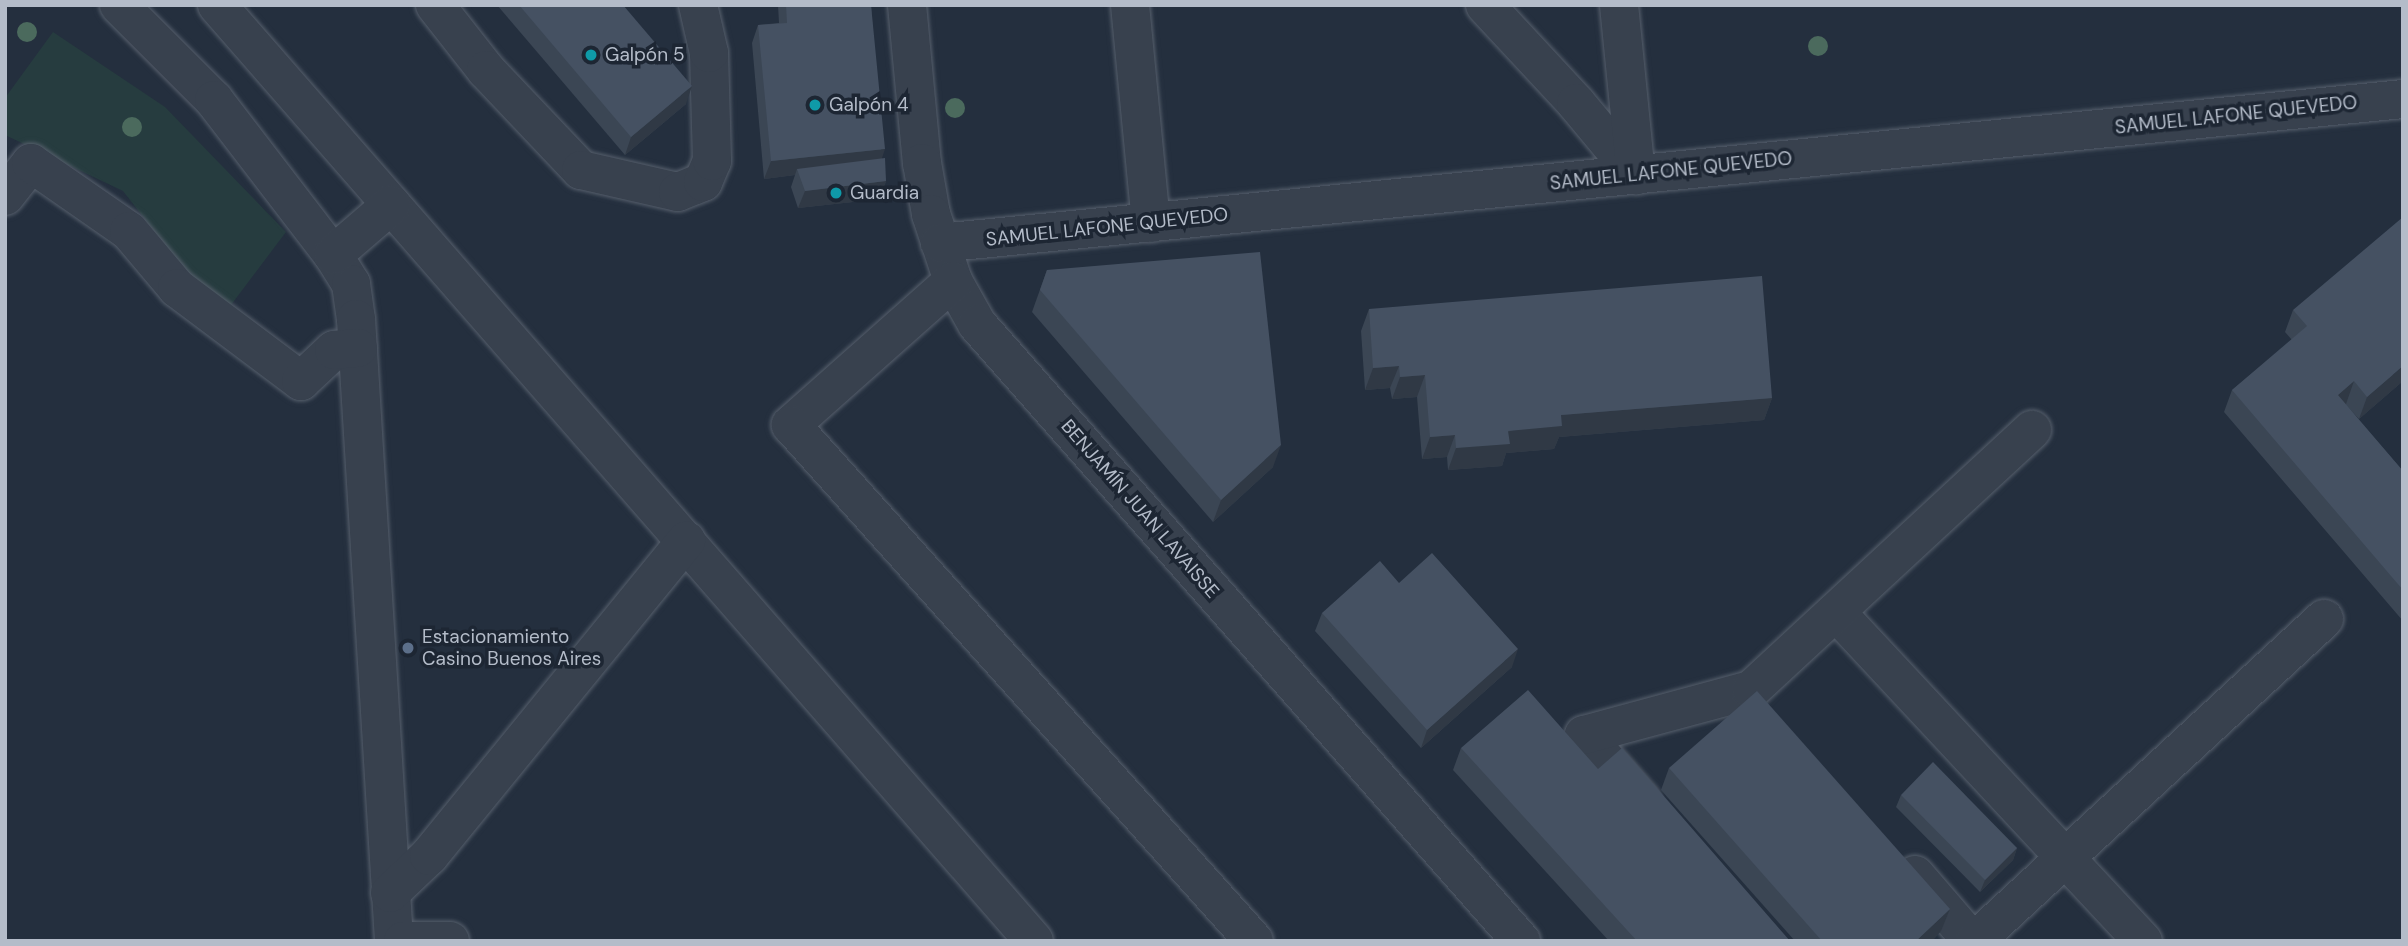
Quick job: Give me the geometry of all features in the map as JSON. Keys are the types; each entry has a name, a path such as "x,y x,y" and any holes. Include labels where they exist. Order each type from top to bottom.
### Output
{"street":[{"path":"119,5 214,100 333,255 351,284 358,348 394,941"},
{"path":"217,5 1034,941"},
{"path":"435,5 486,70 581,170 678,192 703,182 712,161 709,53 698,5"},
{"name":"BENJAMÍN JUAN LAVAISSE","path":"907,5 922,163 940,243 953,281 977,324 1521,941"},
{"path":"1130,5 1151,223"},
{"path":"1485,5 1576,103 1636,175"},
{"path":"1619,5 1636,175"},
{"name":"SAMUEL LAFONE QUEVEDO","path":"940,243 2403,99"},
{"path":"5,196 31,163 129,231 177,288 301,381 334,350 358,348"},
{"path":"333,255 391,205"},
{"path":"953,281 791,425 1254,941"},
{"path":"1666,828 1584,735 1761,700 1836,612 2032,430"},
{"path":"390,893 429,856 686,541"},
{"path":"1836,612 2143,941"},
{"path":"1889,847 1974,941 2324,619"},
{"path":"403,941 450,941"}],"green space":[{"path":"53,32 165,107 286,232 228,309 183,268 123,191 5,135 5,98"}],"building":[{"name":"Galpón 5","path":"519,5 623,5 692,86 631,137"},
{"name":"Galpón 4","path":"786,5 871,5 885,149 771,161 758,25 787,23"},
{"path":"885,158 886,181 805,191 797,169"},
{"path":"2403,217 2403,366 2367,397 2354,381 2338,395 2403,471 2403,590 2232,390 2307,326 2293,310"},
{"path":"1260,252 1281,445 1221,500 1040,290 1047,270"},
{"path":"1762,276 1772,398 1561,415 1562,426 1508,431 1510,444 1456,448 1455,435 1430,437 1425,375 1400,377 1399,366 1373,368 1369,309"},
{"path":"1432,553 1518,649 1427,730 1322,613 1380,561 1399,583"},
{"path":"1528,690 1598,769 1622,748 1790,941 1637,941 1461,748"},
{"path":"1757,691 1950,909 1916,941 1822,941 1669,768"},
{"path":"1933,762 2017,848 1985,880 1901,795"}],"place":[{"name":"Galpón 5","path":"591,55"},
{"name":"Galpón 4","path":"815,105"},
{"name":"Guardia","path":"836,193"},
{"name":"Estacionamiento Casino Buenos Aires","path":"408,648"}]}
